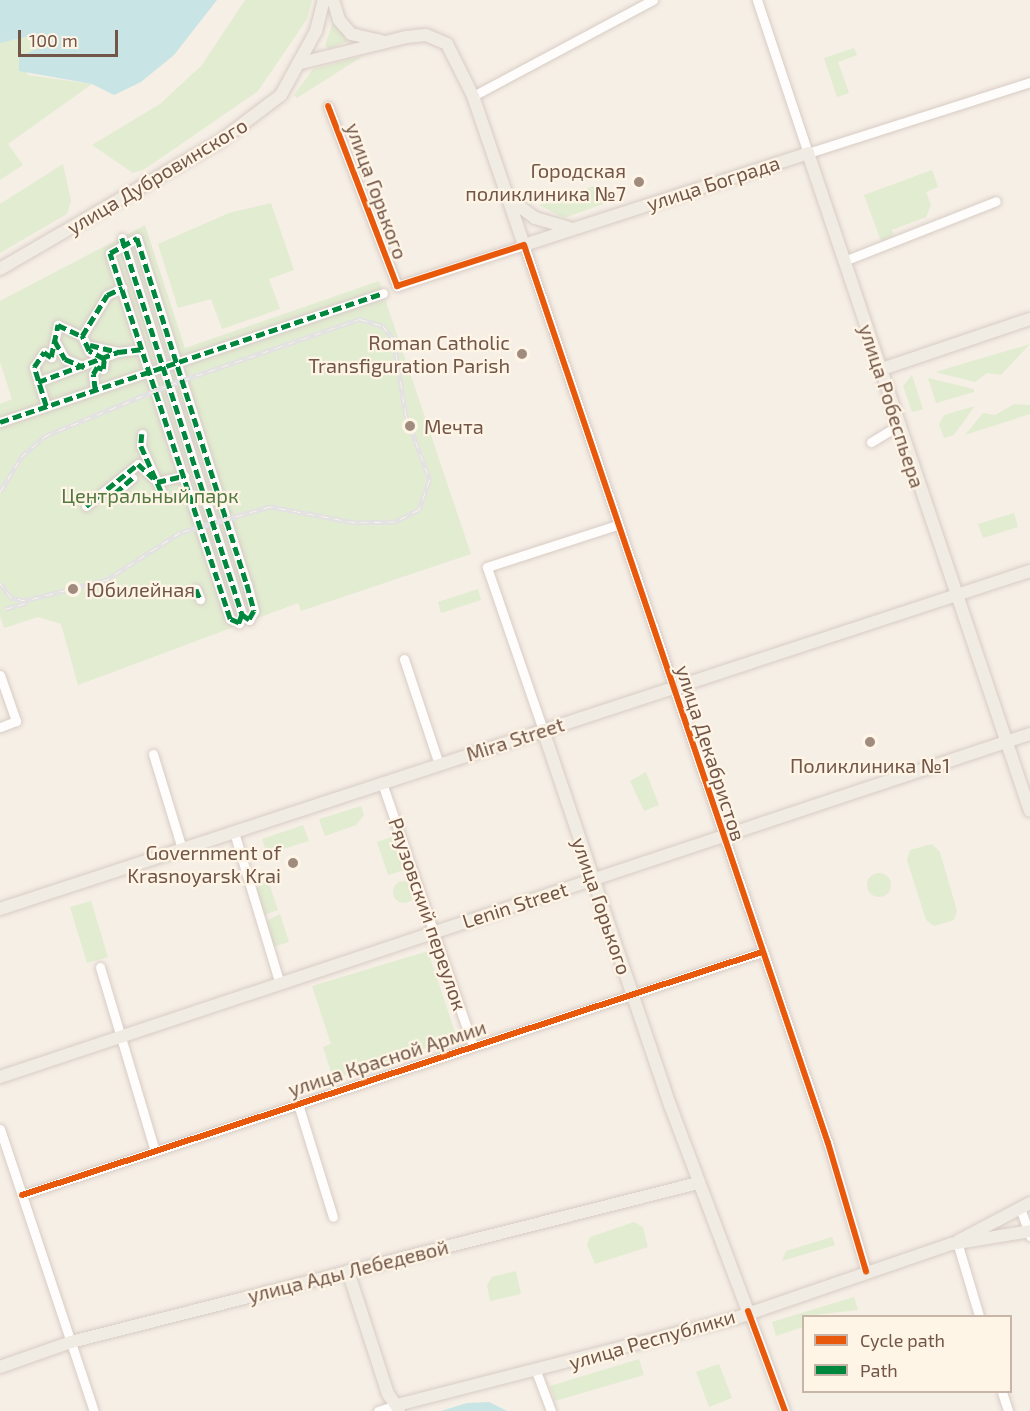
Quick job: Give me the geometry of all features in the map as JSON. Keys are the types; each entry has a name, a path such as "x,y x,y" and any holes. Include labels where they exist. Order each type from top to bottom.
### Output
{"main road":[{"name":"улица Дубровинского","path":"0,269 220,141 281,95 301,63 324,0"},
{"path":"333,0 339,20 351,34 388,42"},
{"name":"улица Декабристов","path":"301,63 418,36 440,39 453,51 473,96 524,245"},
{"name":"улица Бограда","path":"524,245 808,153"},
{"name":"улица Робеспьера","path":"808,153 882,369 898,426 1027,795 1030,811"},
{"path":"507,194 520,210 550,225 573,228"},
{"path":"882,369 1030,319"},
{"name":"Mira Street","path":"0,909 1030,571"},
{"name":"улица Горького","path":"543,730 698,1183 748,1311"},
{"name":"Lenin Street","path":"0,1077 1030,734"},
{"name":"улица Ады Лебедевой","path":"0,1367 71,1342 698,1183"},
{"name":"улица Республики","path":"398,1408 748,1311 957,1242 1025,1206"},
{"name":"улица Республики","path":"957,1242 1029,1233"},
{"path":"348,1271 398,1408"}],"street":[{"path":"473,96 653,0"},
{"name":"улица Робеспьера","path":"757,0 808,153"},
{"name":"улица Бограда","path":"808,153 1030,82"},
{"name":"улица Горького","path":"328,106 397,286"},
{"path":"844,261 996,201"},
{"path":"123,242 242,615 249,620 254,611 250,593 137,238 123,242 110,253 230,619 239,623 242,615"},
{"name":"улица Бограда","path":"397,286 524,245"},
{"name":"улица Декабристов","path":"524,245 762,952 866,1271"},
{"path":"83,340 107,295 122,288"},
{"path":"0,423 46,406 150,374 382,292"},
{"path":"46,406 34,367 44,352 51,357 58,325 83,340 104,359"},
{"path":"83,340 118,352"},
{"path":"55,341 65,359 84,367"},
{"path":"38,382 84,367 118,352 141,349"},
{"path":"95,390 93,374 97,367 103,369 104,359"},
{"path":"871,442 898,426"},
{"path":"86,506 131,476 138,464 142,434"},
{"path":"141,446 152,478"},
{"path":"138,464 152,478 162,494"},
{"path":"131,476 152,478 184,476"},
{"name":"улица Горького","path":"543,730 487,567 617,525"},
{"path":"196,589 200,599"},
{"path":"404,659 438,764"},
{"path":"0,675 16,722 0,727"},
{"path":"153,754 182,849"},
{"name":"Ряузовский переулок","path":"382,783 473,1046"},
{"path":"234,832 280,984"},
{"name":"улица Красной Армии","path":"22,1195 762,952"},
{"path":"100,967 155,1151"},
{"path":"298,1104 333,1217"},
{"path":"0,1129 94,1411"},
{"path":"1025,1206 1029,1233"},
{"path":"957,1242 978,1315"},
{"name":"улица Горького","path":"748,1311 785,1411"},
{"path":"536,1371 551,1411"},
{"path":"1002,1393 1008,1411"},
{"name":"улица Республики","path":"378,1411 398,1408"}],"green space":[{"path":"245,0 312,0 307,19 258,91 145,169 133,173 92,145 160,104 202,65"},
{"path":"333,21 352,39 329,49 325,45"},
{"path":"30,36 41,49 27,53 27,75 92,84 8,144 23,165 0,180 0,43"},
{"path":"854,48 857,55 838,62 849,93 837,97 824,58"},
{"path":"363,56 297,98 294,95 313,69"},
{"path":"63,164 71,201 67,214 0,253 0,204"},
{"path":"932,170 938,187 926,192 931,205 926,217 892,230 894,236 881,241 864,195"},
{"path":"597,185 603,204 564,218 539,205"},
{"path":"271,203 294,270 269,279 280,309 222,329 211,299 178,308 158,244 229,213"},
{"name":"Центральный парк","path":"145,225 185,348 379,281 471,554 301,611 298,603 78,685 61,624 38,617 4,628 0,616 0,404 12,399 0,362 0,301"},
{"path":"1030,344 1001,375 987,373 975,382 935,372"},
{"path":"912,375 923,409 912,412 903,386"},
{"path":"928,378 974,389 974,392 936,403"},
{"path":"1014,404 1030,405 1030,414 965,435 983,413 995,415"},
{"path":"975,406 954,435 944,438 939,424 944,415"},
{"path":"1014,513 1018,527 983,538 978,524"},
{"path":"478,589 481,600 441,613 438,602"},
{"path":"646,772 659,805 644,811 630,781"},
{"path":"361,806 364,815 356,825 325,836 319,819"},
{"path":"303,825 309,841 267,854 262,839"},
{"path":"395,836 405,870 388,875 377,842"},
{"path":"932,844 940,852 957,911 954,920 934,926 926,920 907,860 910,850"},
{"path":"879,873 888,876 891,885 888,894 879,897 870,894 867,885 870,876"},
{"path":"268,880 278,910 264,915 255,889"},
{"path":"400,881 408,881 415,888 415,896 408,903 400,903 393,896 393,888"},
{"path":"91,901 108,957 87,963 70,907"},
{"path":"280,914 289,942 273,947 265,922"},
{"path":"428,951 457,1038 333,1079 323,1047 331,1044 312,986"},
{"path":"634,1222 643,1227 648,1247 595,1264 587,1245 590,1237"},
{"path":"832,1237 835,1245 782,1261 786,1251"},
{"path":"516,1271 521,1294 490,1301 487,1285 492,1277"},
{"path":"854,1297 858,1310 802,1315 802,1327 776,1336 772,1322"},
{"path":"639,1359 644,1375 555,1401 550,1386"},
{"path":"719,1364 732,1398 709,1407 696,1372"}],"water":[{"path":"0,0 217,0 174,55 141,82 114,95 92,84 19,71 19,57 41,47 30,36 0,43"},
{"path":"489,1402 507,1411 441,1411 467,1403"}],"railway":[{"path":"0,492 21,457 45,436 169,385 360,319 383,326 394,340 406,415 430,480 419,510 395,522 355,523 270,507 180,533 107,580 25,601 11,598 0,584"},
{"path":"5,609 26,603"}],"marked path":[{"path":"122,238 242,615"},
{"path":"137,238 247,584 254,611 249,620 242,615 239,623 230,619 110,253 137,238"},
{"path":"95,390 93,374 97,367 103,369 104,359 89,351 82,336 107,295 122,288"},
{"path":"0,422 383,293"},
{"path":"46,406 34,367 44,352 51,357 58,325 82,336"},
{"path":"55,341 65,359 84,367"},
{"path":"90,345 118,352 141,349"},
{"path":"38,382 118,352"},
{"path":"142,434 141,446 162,493"},
{"path":"86,506 138,464 153,478"},
{"path":"157,482 184,476"},
{"path":"115,493 132,478"},
{"path":"196,589 200,599"}],"cycle path":[{"path":"328,106 397,286 524,245 828,1143 866,1271"},
{"path":"22,1195 762,952"},
{"path":"748,1311 785,1411"}],"place":[{"name":"Городская поликлиника №7","path":"639,182"},
{"name":"Roman Catholic Transfiguration Parish","path":"522,354"},
{"name":"Мечта","path":"410,426"},
{"name":"Юбилейная","path":"73,589"},
{"name":"Поликлиника №1","path":"870,742"},
{"name":"Government of Krasnoyarsk Krai","path":"293,863"}]}
